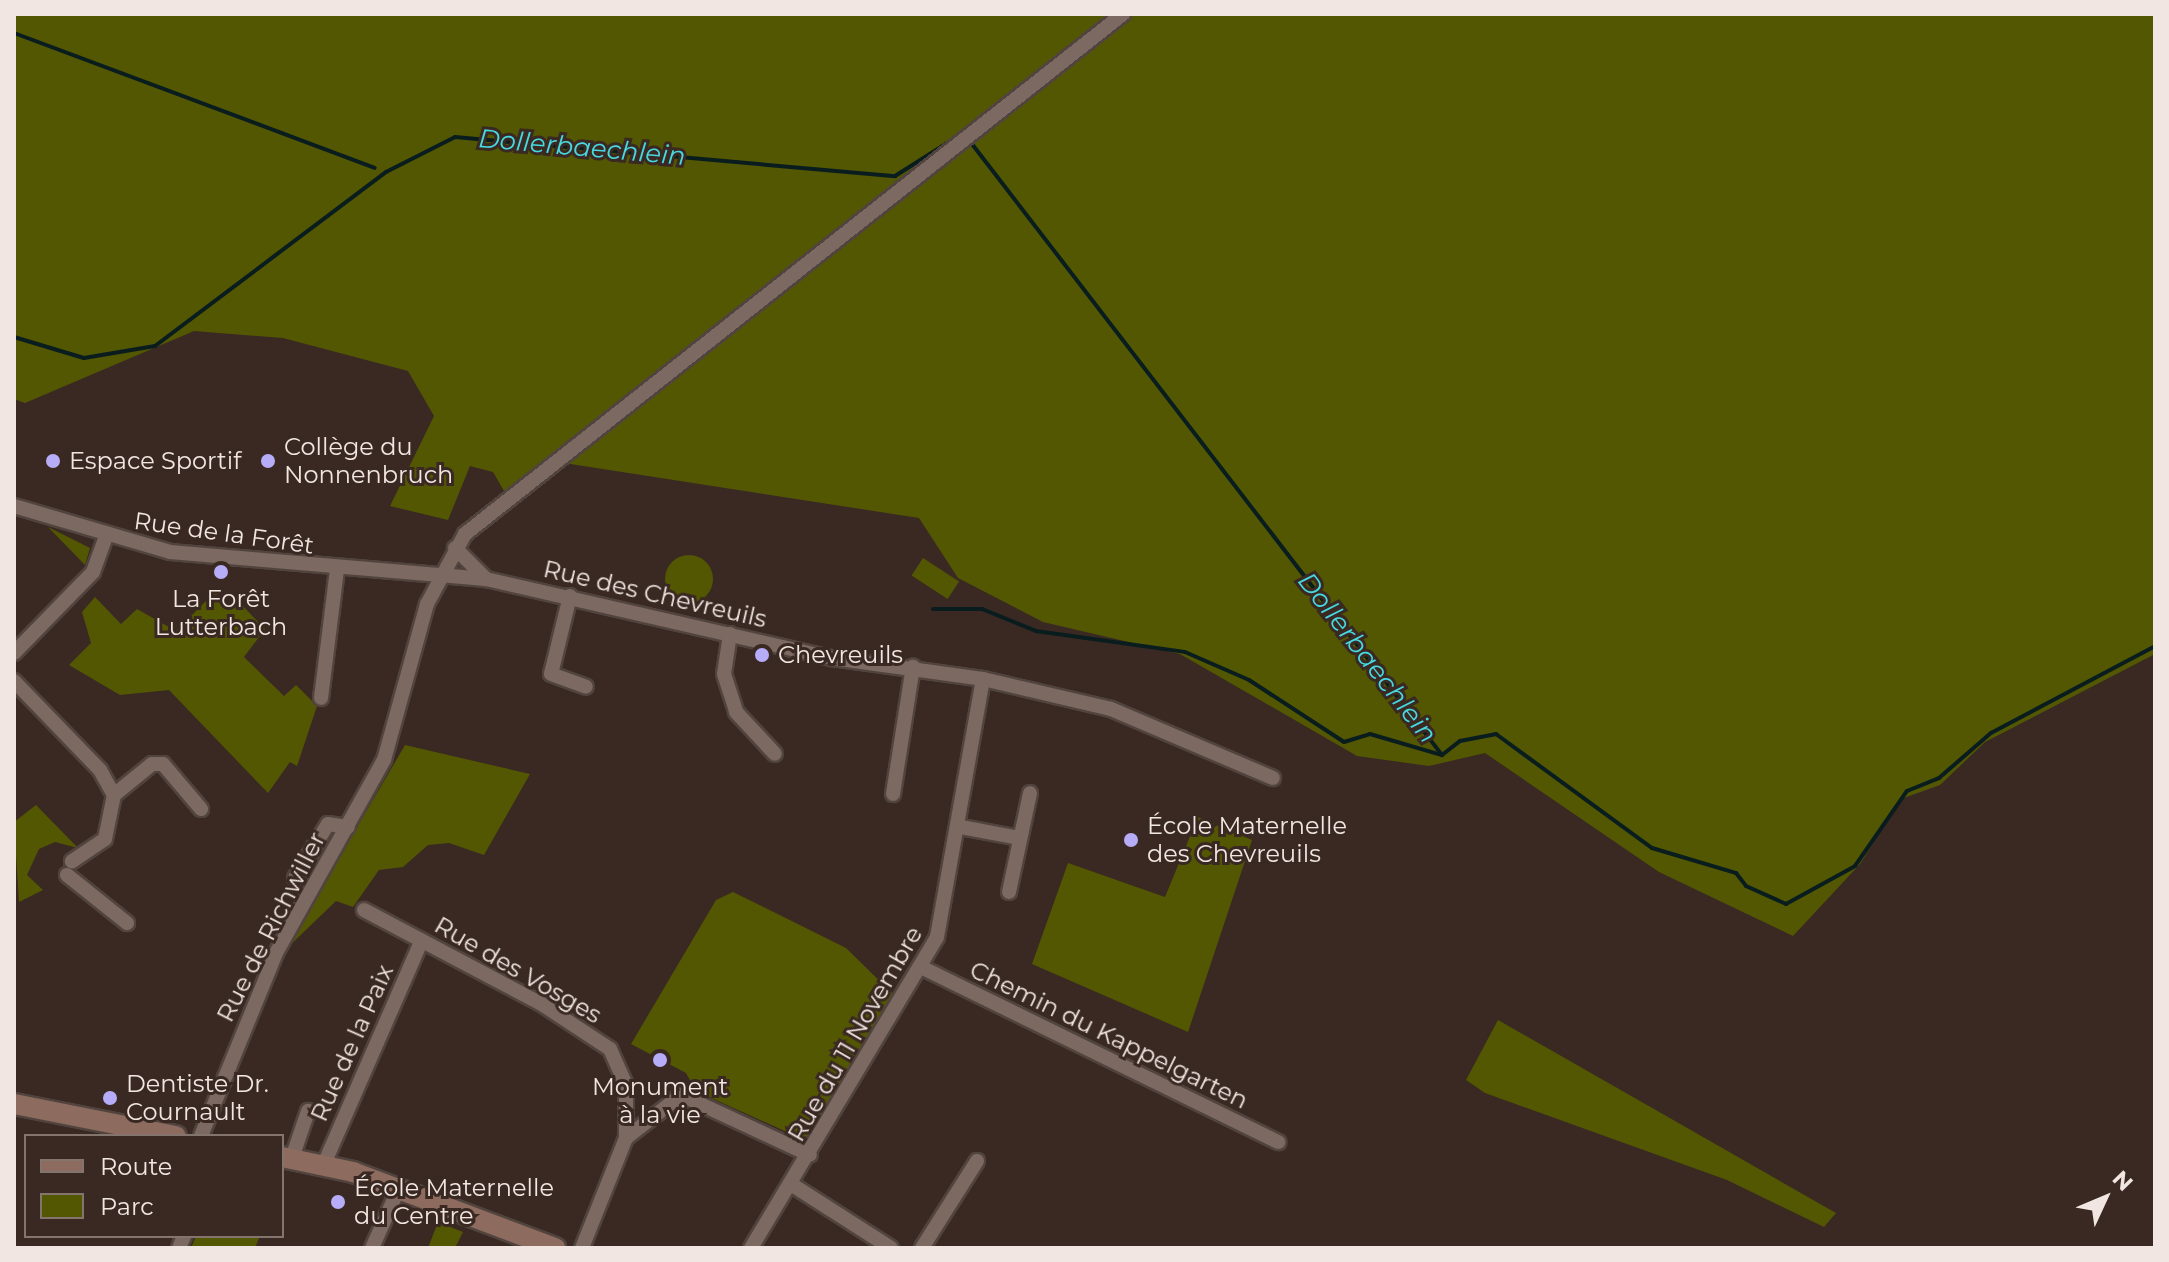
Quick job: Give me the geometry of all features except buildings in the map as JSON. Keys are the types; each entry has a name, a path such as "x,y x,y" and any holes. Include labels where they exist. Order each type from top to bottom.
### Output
{"main road":[{"path":"14,1104 166,1134"},
{"path":"287,1158 324,1164 399,1188 555,1248"}],"street":[{"name":"Rue de Richwiller","path":"202,1134 276,953 348,827 393,737 436,580 455,548 483,518 1123,14"},
{"name":"Rue de la Forêt","path":"14,506 106,537 337,570 436,580"},
{"path":"14,653 93,572 106,537"},
{"path":"455,548 486,579"},
{"name":"Rue de la Forêt","path":"321,698 337,570"},
{"name":"Rue des Chevreuils","path":"436,580 486,579 832,658 983,679 1111,709 1273,778"},
{"path":"570,596 551,674 586,687"},
{"path":"730,634 724,674 736,712 775,754"},
{"path":"893,794 913,667"},
{"name":"Rue du 11 Novembre","path":"751,1248 794,1186 921,967 945,917 983,679"},
{"path":"14,681 100,770 114,795"},
{"path":"127,923 70,868 105,839 114,795 152,764 163,764 201,809"},
{"path":"1009,892 1030,793"},
{"name":"Rue de Richwiller","path":"295,878 328,824 348,827"},
{"path":"961,827 1020,838"},
{"name":"Rue des Vosges","path":"364,910 422,940 610,1049 626,1085 626,1138"},
{"name":"Rue de la Paix","path":"324,1164 422,940"},
{"name":"Chemin du Kappelgarten","path":"921,967 1279,1142"},
{"path":"582,1248 626,1138 681,1095 810,1155"},
{"path":"287,1158 308,1111"},
{"path":"922,1248 977,1161"},
{"path":"794,1186 891,1248"},
{"path":"372,1248 399,1188"}],"green space":[{"path":"14,14 2155,14 2155,654 1985,742 1940,785 1901,799 1860,864 1793,936 1659,872 1485,753 1429,766 1357,756 1180,654 1043,622 958,578 919,518 551,461 504,491 493,472 470,466 448,520 390,506 434,416 408,371 283,338 194,331 25,403 14,399"},
{"path":"48,527 90,548 85,565"},
{"path":"689,555 706,562 713,579 706,596 689,603 672,596 665,579 672,562"},
{"path":"923,558 959,581 948,599 912,576"},
{"path":"215,592 231,609 240,603 265,629 244,657 284,696 296,685 317,706 297,766 290,762 268,793 169,690 120,695 69,665 91,643 82,612 95,597 121,624 137,609 176,631"},
{"path":"405,745 530,774 484,855 449,843 428,845 403,867 379,870 353,907 336,901 286,949"},
{"path":"36,805 78,848 55,842 39,849 27,875 43,890 19,902 14,822"},
{"path":"1198,817 1252,840 1188,1032 1032,964 1068,863 1165,897"},
{"path":"733,892 846,948 896,997 817,1136 798,1137 696,1091 686,1073 631,1044 716,900"},
{"path":"1498,1020 1836,1213 1824,1227 1727,1180 1485,1093 1466,1080"},
{"path":"438,1222 463,1232 455,1248 428,1248"},
{"path":"195,1238 259,1238 255,1248 191,1248"}],"waterway":[{"path":"14,33 375,168"},
{"name":"Dollerbaechlein","path":"14,337 84,358 155,346 386,172 455,137 895,176 963,133"},
{"name":"Dollerbaechlein","path":"972,144 1442,755"},
{"path":"933,609 982,609 1036,631 1185,652 1249,680 1344,742 1370,734 1442,755"},
{"path":"1442,755 1460,741 1496,734 1652,848 1736,873 1746,886 1786,904 1855,866 1907,791 1939,778 1991,733 2155,646"}],"place":[{"name":"Espace Sportif","path":"53,461"},
{"name":"Collège du Nonnenbruch","path":"268,461"},
{"name":"La Forêt Lutterbach","path":"221,572"},
{"name":"Chevreuils","path":"762,655"},
{"name":"École Maternelle des Chevreuils","path":"1131,840"},
{"name":"Monument à la vie","path":"660,1060"},
{"name":"Dentiste Dr. Cournault","path":"110,1098"},
{"name":"École Maternelle du Centre","path":"338,1202"}]}
